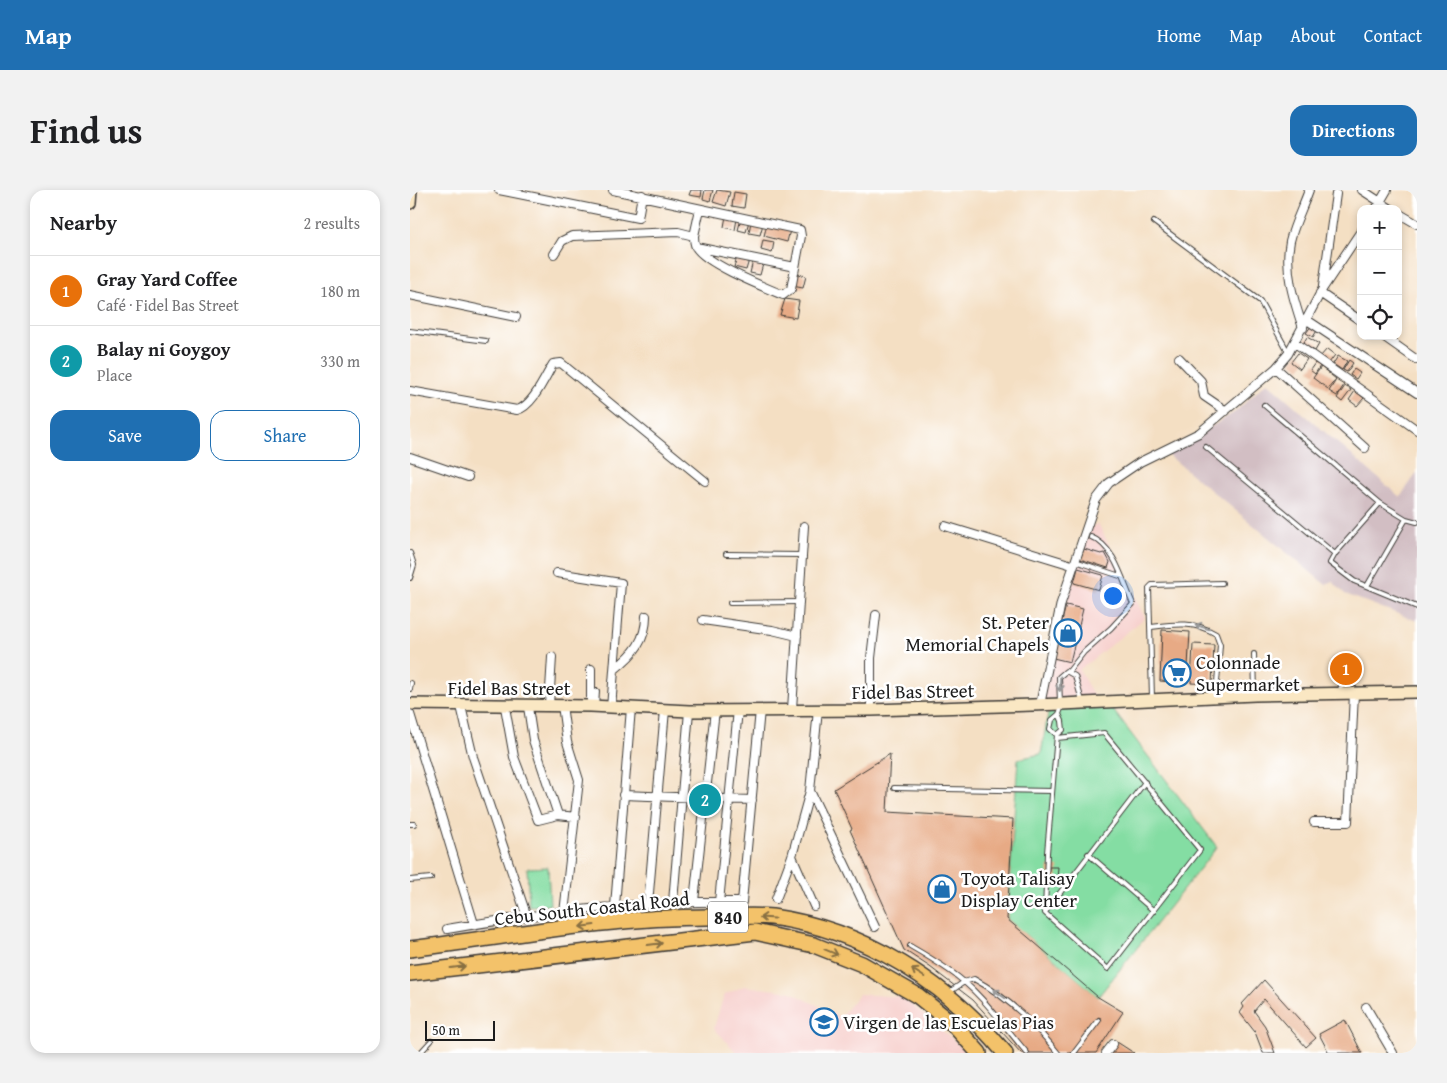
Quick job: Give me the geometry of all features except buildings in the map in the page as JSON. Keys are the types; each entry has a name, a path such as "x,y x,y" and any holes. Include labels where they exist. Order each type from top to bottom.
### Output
{"highway":[{"name":"Cebu South Coastal Road","path":"410,949 637,912 663,917 770,917 818,927 874,948 920,975 947,994 968,1012 1005,1053"},
{"name":"840","path":"410,972 755,932 814,945 862,964 918,996 953,1024 979,1053"}],"street":[{"path":"499,190 638,218"},
{"path":"612,190 642,194 652,193 700,209 800,230 801,236 790,289 783,295 740,276 709,258 696,247 694,236 700,209"},
{"path":"1303,328 1293,300 1289,272 1290,241 1308,190"},
{"path":"1362,190 1377,205"},
{"path":"1379,205 1387,190"},
{"path":"636,232 642,194"},
{"path":"1321,290 1336,194"},
{"path":"1402,215 1417,224"},
{"path":"554,254 562,241 572,236 636,232 678,232 694,236"},
{"path":"1040,705 1061,603 1073,563 1096,500 1109,483 1140,462 1198,434 1276,368 1295,343 1321,290 1357,237"},
{"path":"696,247 795,267"},
{"path":"1321,290 1357,318"},
{"path":"410,295 516,317"},
{"path":"1307,320 1417,394"},
{"path":"1389,340 1417,360"},
{"path":"1295,343 1417,430"},
{"path":"1179,358 1201,380 1204,396 1226,411"},
{"path":"410,391 517,410 523,408 529,402 553,364 561,363 704,482"},
{"path":"1276,368 1365,448"},
{"path":"410,457 468,477"},
{"path":"792,709 804,526"},
{"path":"946,526 1073,563"},
{"path":"557,573 621,583 611,708"},
{"path":"870,710 870,658 876,615"},
{"path":"615,669 626,660 642,641 645,632 646,616"},
{"path":"703,620 767,629 797,636"},
{"path":"549,705 552,657"},
{"path":"591,669 593,706"},
{"name":"Fidel Bas Street","path":"410,704 505,707 562,705 689,711 870,710 1040,705 1060,707 1082,703 1255,695 1417,692"},
{"path":"1314,822 1348,822 1354,694"},
{"path":"562,705 567,742 579,780 564,913"},
{"path":"461,706 473,757 526,917"},
{"path":"505,707 514,757 538,820 558,815 576,817"},
{"path":"528,707 533,740 558,815"},
{"path":"615,906 631,708"},
{"path":"648,904 665,710"},
{"path":"694,901 715,710"},
{"path":"719,902 738,710"},
{"path":"447,929 615,906 637,912 648,904 694,901 742,902 760,710"},
{"path":"776,899 792,856 810,791 818,710"},
{"path":"673,902 689,711"},
{"path":"410,714 474,924"},
{"path":"810,791 875,927"},
{"path":"623,795 658,798 752,800"},
{"path":"792,856 814,906"},
{"path":"1366,1007 1392,1053"},
{"path":"1106,1053 1113,1044"}],"lane":[{"path":"1154,222 1260,301 1288,354"},
{"path":"410,331 486,340"},
{"path":"1264,405 1380,503 1406,519 1417,522"},
{"path":"1206,447 1335,554"},
{"path":"1380,503 1335,554 1330,563 1354,581 1417,607"},
{"path":"1367,586 1406,519"},
{"path":"1045,913 1057,737 1063,730 1059,677 1063,672 1069,671 1084,652 1111,628 1133,604 1108,548 1100,541 1091,537"},
{"path":"410,553 414,566 410,578"},
{"path":"726,554 802,555"},
{"path":"1073,563 1120,576"},
{"path":"1152,700 1151,627 1148,595 1152,584 1222,583"},
{"path":"730,603 799,602"},
{"path":"1151,627 1186,623 1204,626 1216,634 1220,645 1216,697"},
{"path":"1254,654 1255,695"},
{"path":"1069,671 1076,678 1082,703"},
{"path":"1340,694 1343,677"},
{"path":"410,683 410,689"},
{"path":"593,706 596,690"},
{"path":"1057,737 1050,729 1052,720 1060,707"},
{"path":"1045,913 1108,969 1200,850 1104,733 1057,737"},
{"path":"1045,913 1088,854 1145,782"},
{"path":"894,788 1052,791"},
{"path":"1088,854 1154,911"},
{"path":"410,880 431,878"},
{"path":"910,946 951,971 964,982 992,1010 1027,1053"},
{"path":"947,994 964,982 974,979 1018,1008 1058,1053"},
{"path":"1074,1053 1099,1020"},
{"path":"420,1053 431,1041"}],"shaded area":[{"path":"1267,382 1400,497 1417,473 1417,621 1345,594 1332,581 1326,585 1167,454 1235,412"},
{"path":"1098,523 1145,618 1079,670 1095,698 1043,700 1061,619 1088,530"},
{"name":"Virgen de las Escuelas Pias","path":"744,986 791,992 840,1017 859,994 902,997 957,1043 965,1053 737,1053 714,1028 724,995"}],"green space":[{"path":"1110,706 1217,847 1098,997 1007,919 1018,759 1041,754 1049,708"},
{"path":"548,867 550,905 529,906 527,868"}],"place":[{"name":"St. Peter Memorial Chapels","path":"1068,633"},
{"name":"Gray Yard Coffee","path":"1346,669"},
{"name":"Colonnade Supermarket","path":"1177,673"},
{"name":"Balay ni Goygoy","path":"705,800"},
{"name":"Toyota Talisay Display Center","path":"942,889"},
{"name":"Virgen de las Escuelas Pias","path":"824,1022"}]}
